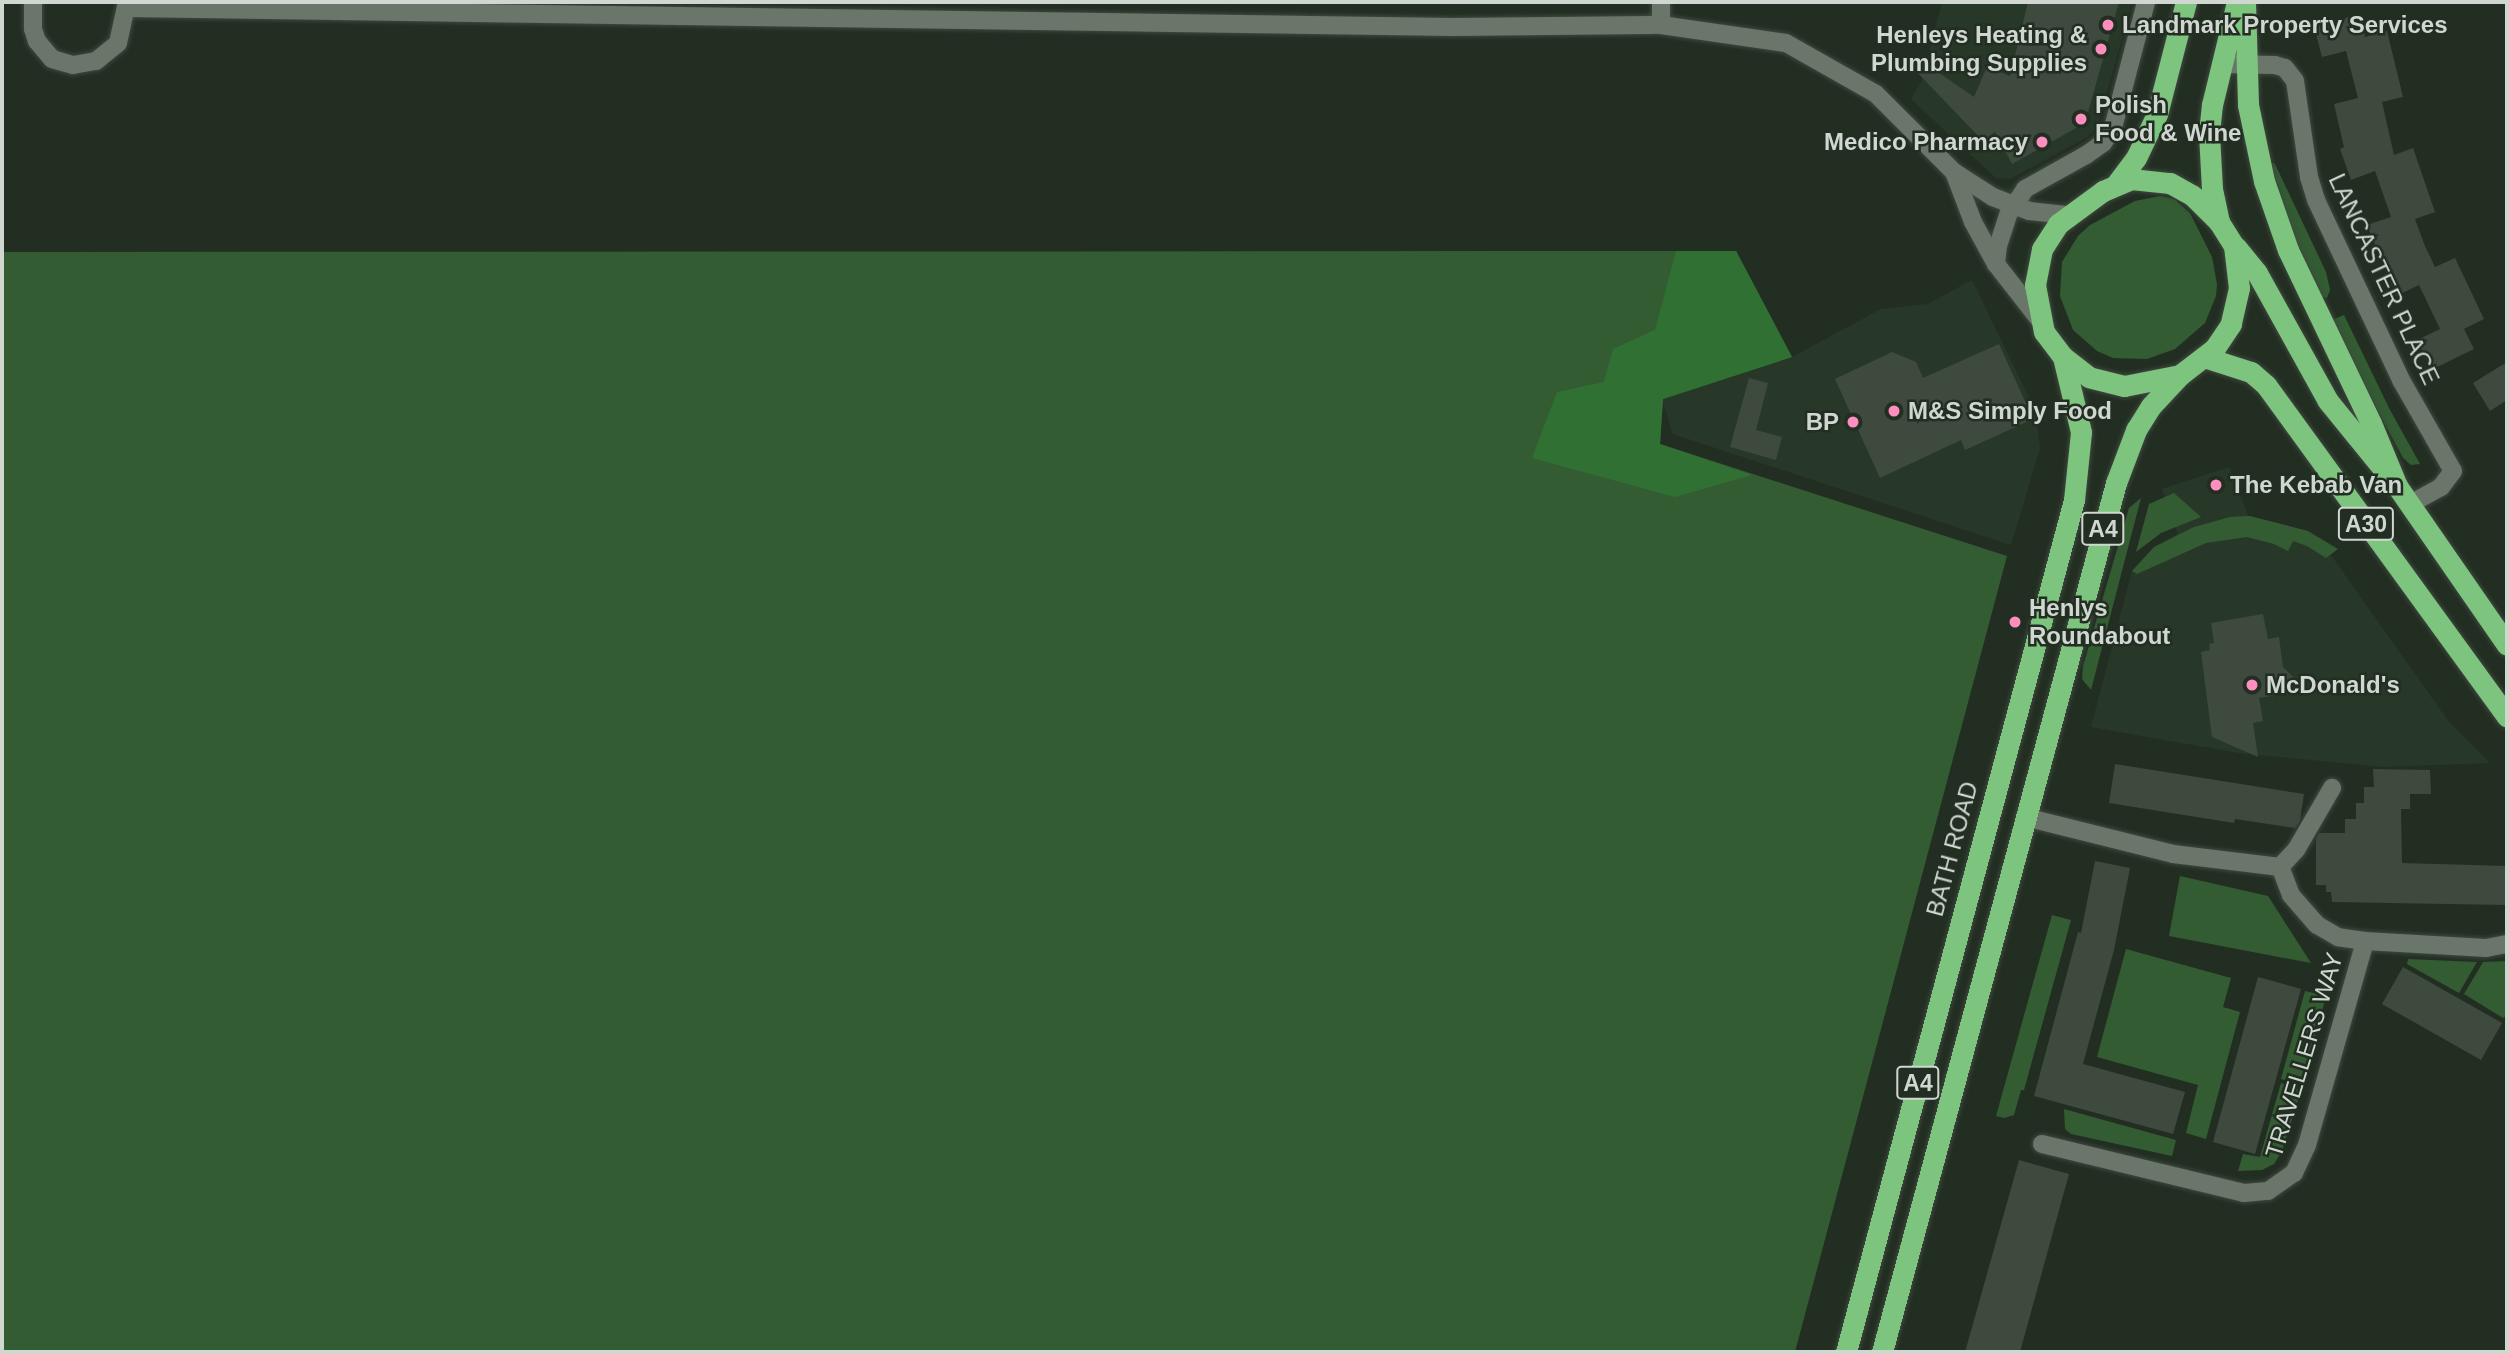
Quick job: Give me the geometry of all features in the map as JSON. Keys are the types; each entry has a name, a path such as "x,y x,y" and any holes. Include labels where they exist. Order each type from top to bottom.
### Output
{"highway":[{"path":"2117,183 2143,178 2169,183 2193,196 2218,222 2234,246 2240,272 2236,310 2225,337 2180,375 2141,384 2111,384 2090,377 2063,357 2044,332 2039,319 2035,285 2037,265 2049,235 2068,215 2117,183 2136,158 2157,114 2186,2"},
{"path":"2218,222 2212,189 2209,133 2221,64 2237,2"},
{"path":"2245,2 2248,105 2256,152 2288,250 2371,423 2397,486"},
{"name":"A30","path":"2234,246 2257,273 2328,401 2397,486 2507,646"},
{"name":"BATH ROAD","path":"1846,1352 2074,500 2081,432 2063,357"},
{"name":"A30","path":"2204,357 2251,372 2266,385 2507,718"},
{"name":"A4","path":"1882,1352 2127,448 2151,406 2180,375"}],"street":[{"path":"33,2 33,29 43,50 52,59 74,65 96,61 118,43 127,5 700,9 1480,27 1661,25 1786,43 1876,94 1954,172 2013,205 2038,213 2068,215"},
{"path":"1661,2 1661,25"},
{"path":"1996,264 1998,246 2013,205 2025,189 2086,155 2103,143 2113,128 2146,2"},
{"name":"LANCASTER PLACE","path":"2221,64 2285,68 2295,80 2309,177 2316,200 2401,380 2452,467 2453,474 2446,482 2410,505"},
{"path":"1954,172 1973,222 1996,264 2039,319"},
{"path":"2025,817 2173,854 2280,867 2296,850 2332,788"},
{"name":"TRAVELLERS WAY","path":"2280,867 2291,895 2317,925 2338,937 2486,948 2507,944"},
{"name":"TRAVELLERS WAY","path":"2042,1144 2244,1193 2268,1191 2277,1186 2294,1173 2302,1160 2365,941"}],"shaded area":[{"path":"1942,2 2132,2 2097,128 2086,138 2010,179 1996,178 1911,99 1922,80"},
{"name":"BP","path":"1972,280 2035,410 2040,448 2011,545 1673,434 1662,399 1792,357 1881,309 1928,304"},
{"path":"2229,467 2251,523 2326,548 2449,722 2490,763 2384,767 2239,753 2091,727 2132,571 2154,547 2178,534 2162,489"}],"green space":[{"path":"2269,162 2275,164 2326,272 2330,290 2327,298 2319,297 2297,247"},
{"path":"2160,196 2174,199 2190,213 2212,257 2217,284 2216,296 2205,323 2175,349 2147,359 2113,358 2097,351 2073,330 2060,296 2062,262 2078,236 2090,225 2135,201"},
{"path":"1676,251 1736,251 1792,357 1663,399 1660,444 1752,475 1675,497 1532,458 1557,392 1604,382 1613,349 1655,330"},
{"path":"1736,251 1792,357 1663,399 1660,444 2007,556 1795,1352 2,1352 2,252"},
{"path":"2344,315 2390,410 2420,464 2411,465 2403,458 2330,321"},
{"path":"2174,493 2201,517 2161,533 2136,552 2149,504"},
{"path":"2141,498 2091,690 2082,679 2083,666 2129,508"},
{"path":"2250,516 2308,531 2338,549 2326,558 2293,541 2288,551 2274,544 2247,537 2206,543 2137,574 2132,571 2154,547 2194,527 2230,517"},
{"path":"2180,876 2268,896 2311,963 2169,936"},
{"path":"2052,915 2071,920 2024,1090 2021,1090 2014,1115 2004,1118 1996,1116"},
{"path":"2126,949 2231,978 2223,1007 2240,1012 2206,1139 2186,1133 2198,1085 2097,1057"},
{"path":"2408,959 2477,962 2459,993 2407,964"},
{"path":"2507,961 2507,1015 2503,1018 2464,994 2483,962"},
{"path":"2305,991 2326,996 2302,1084 2281,1079"},
{"path":"2281,1083 2301,1090 2282,1151 2274,1164 2262,1170 2238,1171 2243,1154 2260,1157"},
{"path":"2064,1109 2176,1140 2172,1156 2071,1134 2065,1129"}],"building":[{"path":"2028,2 2119,2 2085,123 2012,164 1995,132 1983,141 1912,67 1919,59 1974,97 1987,67 2010,76"},
{"path":"2360,14 2365,37 2387,31 2403,97 2382,102 2394,155 2413,148 2435,212 2415,219 2425,246 2435,267 2455,258 2484,319 2464,329 2474,349 2431,370 2417,340 2440,329 2419,285 2396,296 2367,225 2391,217 2375,171 2351,180 2340,149 2344,147 2334,104 2358,98 2346,51 2322,57 2314,26"},
{"path":"1999,344 2033,419 1965,450 1961,440 1880,478 1835,379 1892,352 1916,362 1923,378"},
{"path":"2507,362 2507,400 2490,411 2473,383"},
{"path":"1749,378 1768,383 1756,430 1782,437 1776,460 1730,447"},
{"name":"McDonald's","path":"2263,614 2268,639 2279,637 2283,667 2294,678 2296,692 2259,698 2263,721 2253,723 2258,757 2212,737 2201,652 2210,650 2209,644 2214,643 2211,623"},
{"path":"2115,764 2304,794 2300,821 2295,828 2235,819 2234,823 2109,803"},
{"path":"2373,769 2430,770 2431,794 2410,794 2410,809 2401,809 2402,863 2507,866 2507,905 2332,902 2331,892 2326,892 2326,885 2316,885 2316,838 2319,833 2345,833 2345,819 2356,819 2356,803 2364,803 2364,787 2374,787"},
{"path":"2095,861 2130,868 2114,950 2083,1064 2185,1092 2173,1134 2034,1096 2078,932 2081,933"},
{"path":"2403,967 2502,1023 2481,1060 2382,1004"},
{"path":"2258,977 2301,989 2255,1154 2213,1142"},
{"path":"2019,1160 2069,1174 2020,1352 1965,1352"}],"place":[{"name":"Landmark Property Services","path":"2108,25"},
{"name":"Henleys Heating & Plumbing Supplies","path":"2101,49"},
{"name":"Polish Food & Wine","path":"2081,119"},
{"name":"Medico Pharmacy","path":"2042,142"},
{"name":"M&S Simply Food","path":"1894,411"},
{"name":"BP","path":"1853,422"},
{"name":"The Kebab Van","path":"2216,485"},
{"name":"Henlys Roundabout","path":"2015,622"},
{"name":"McDonald's","path":"2252,685"}]}
